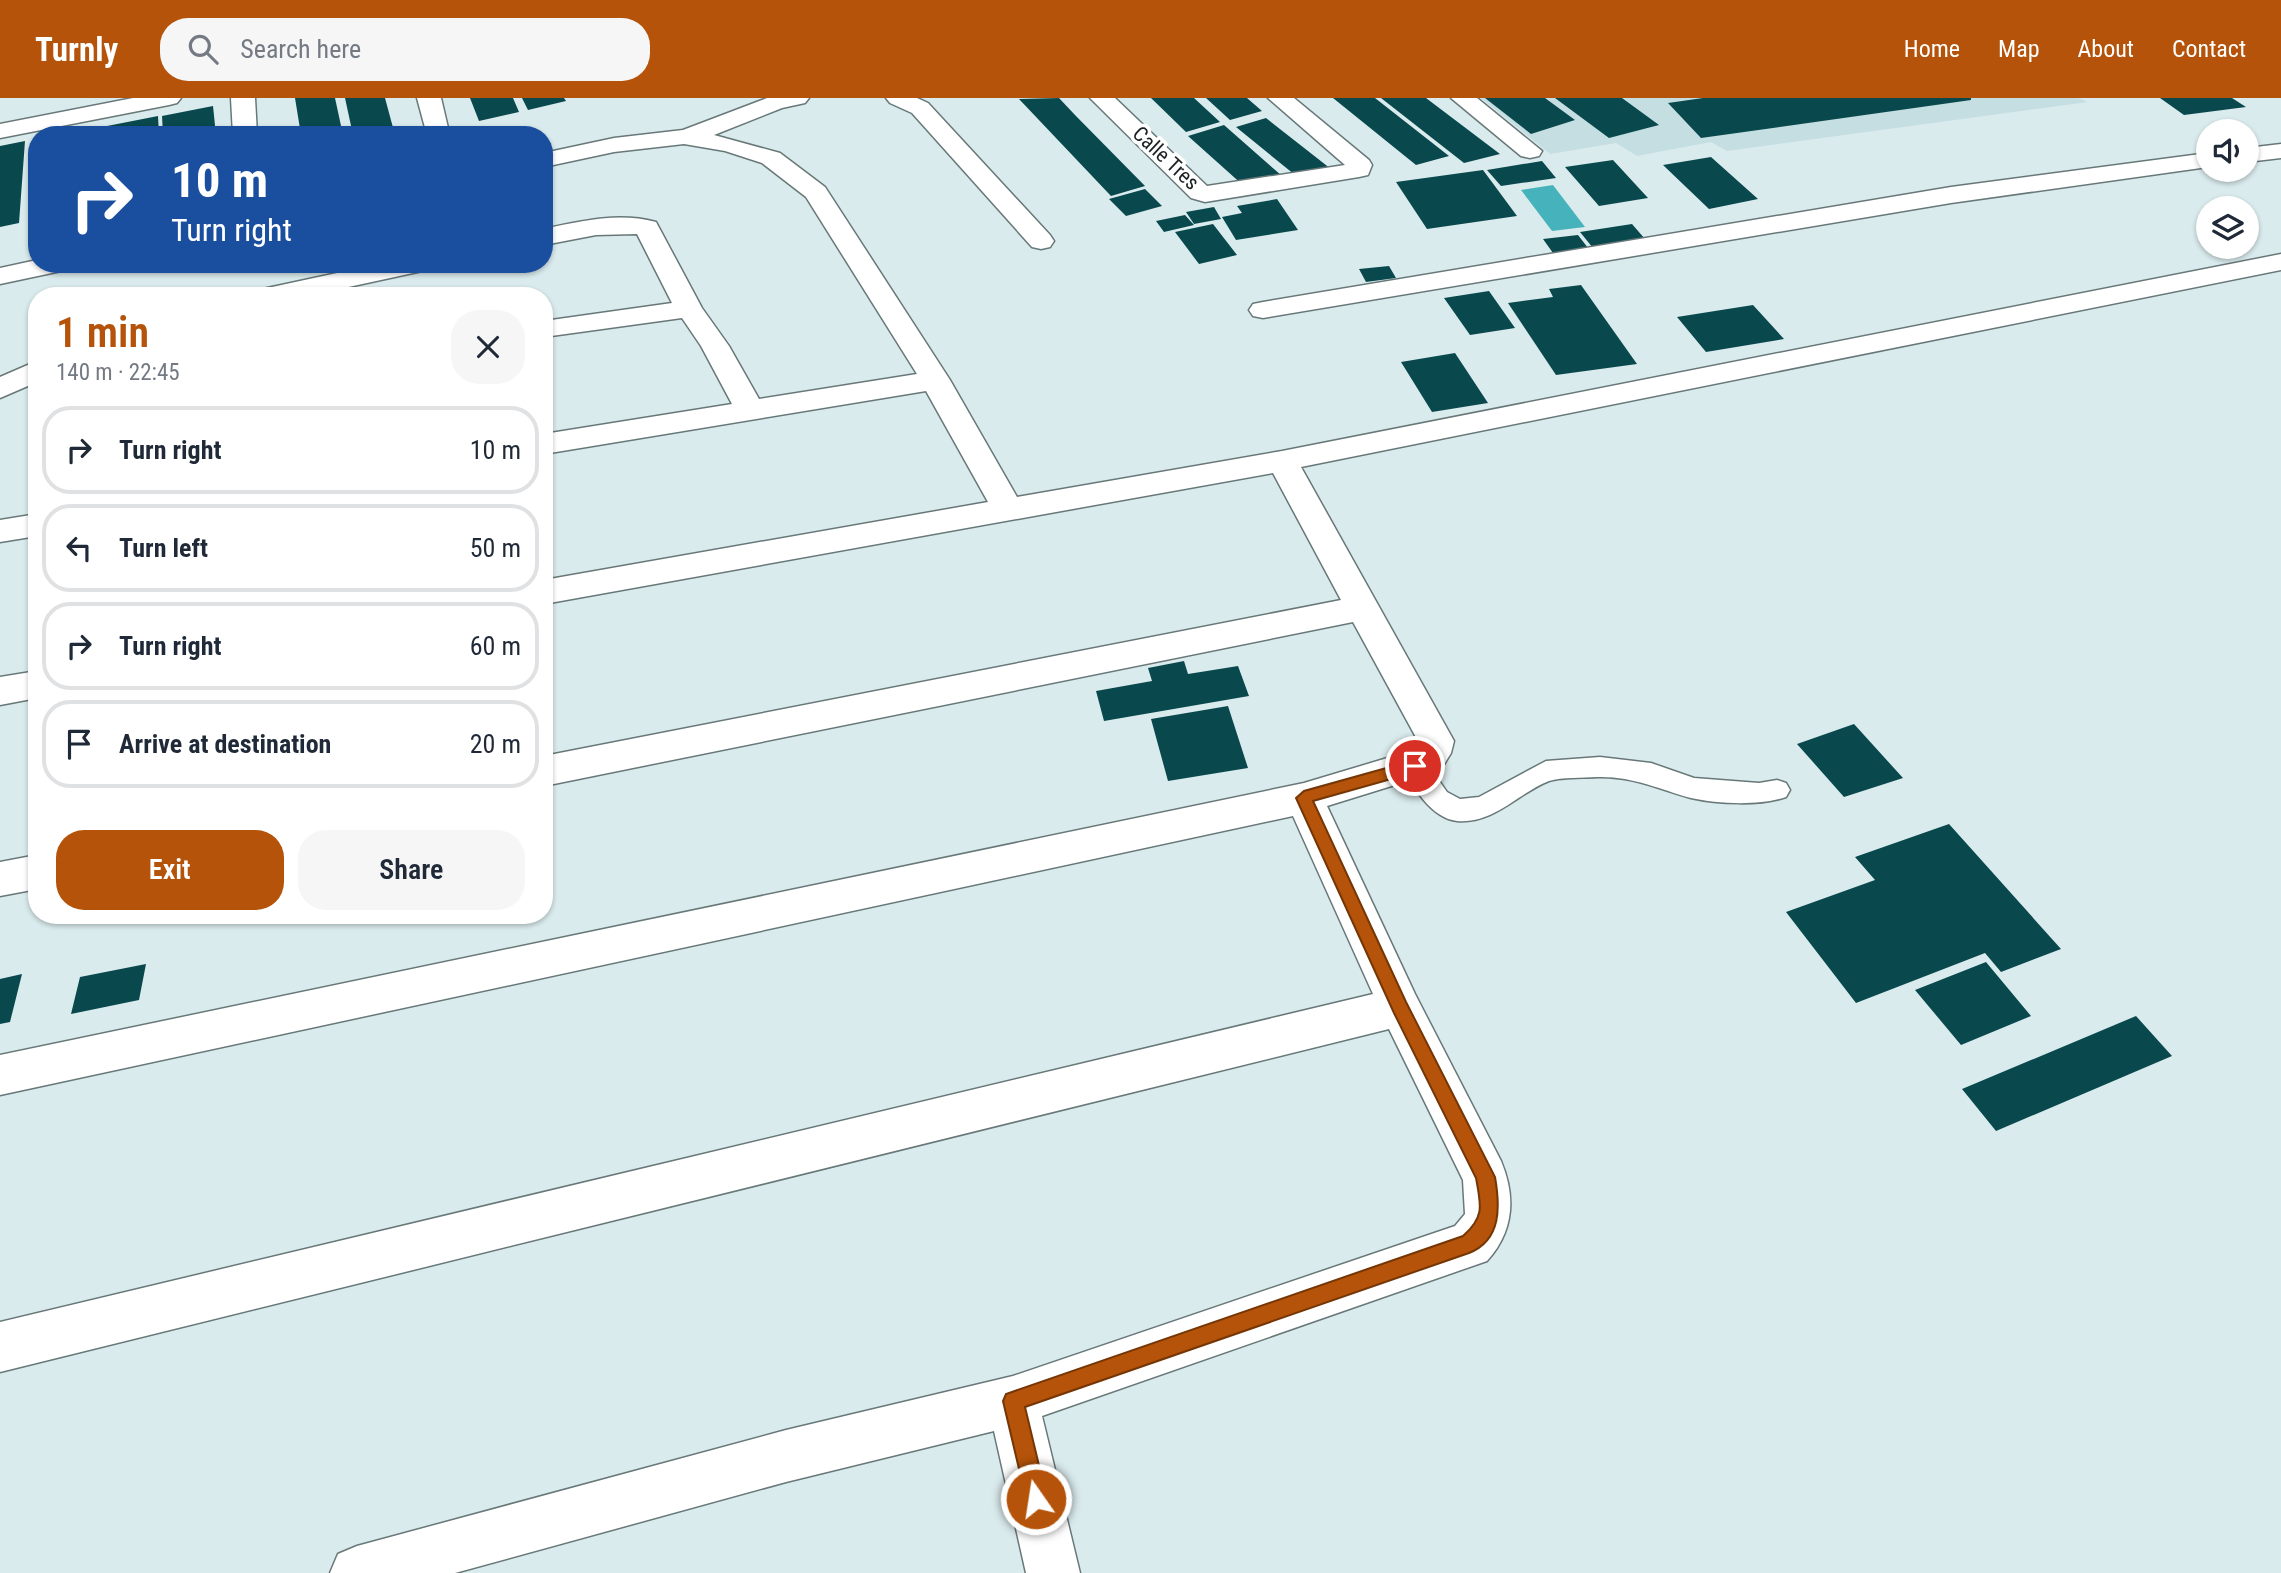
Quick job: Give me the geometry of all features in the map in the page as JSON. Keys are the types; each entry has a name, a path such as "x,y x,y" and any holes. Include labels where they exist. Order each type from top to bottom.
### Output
{"street":[{"path":"65,126 169,98"},
{"path":"243,98 245,126"},
{"path":"429,98 436,126"},
{"path":"684,138 775,103 797,98"},
{"path":"898,98 920,108 1041,241"},
{"name":"Calle Tres","path":"1102,98 1200,193 1210,195 1359,170 1360,165 1280,98"},
{"path":"1463,98 1530,151"},
{"path":"0,131 28,129"},
{"path":"553,158 614,145 684,138 729,144 771,158 816,192 935,380 1008,509"},
{"path":"2259,154 2281,151"},
{"path":"1263,310 1951,195 2196,162"},
{"path":"553,235 602,224 624,223 647,228 689,309 715,345 751,411"},
{"path":"553,590 1282,461 2281,262"},
{"path":"0,276 28,270"},
{"path":"310,287 376,273"},
{"path":"553,328 689,309"},
{"path":"0,389 28,375"},
{"path":"553,443 935,380"},
{"path":"0,403 28,399"},
{"path":"0,1075 1304,798 1427,761 1433,753 1436,741 1282,461"},
{"path":"0,531 28,526"},
{"path":"553,769 1362,608"},
{"path":"0,691 28,686"},
{"path":"357,1573 786,1455 1013,1401 1469,1244 1485,1230 1490,1203 1485,1177 1400,1007 1304,798"},
{"path":"0,879 28,874"},
{"path":"0,1347 1400,1007"},
{"path":"1013,1401 1053,1573"}],"lane":[{"path":"1415,766 1438,799 1457,810 1484,807 1546,771 1600,767 1651,773 1693,788 1759,793 1777,790"}],"shaded area":[{"path":"1481,98 2078,98 2088,102 1727,151 1711,142 1637,156 1616,143 1550,154"}],"water":[{"path":"1553,185 1585,227 1552,231 1521,190"}],"building":[{"path":"295,98 335,98 341,126 300,126"},
{"path":"345,98 385,98 393,126 351,126"},
{"path":"470,98 513,98 519,112 479,121"},
{"path":"522,98 564,98 566,101 528,110"},
{"path":"1059,98 1145,186 1111,196 1019,99"},
{"path":"1151,98 1194,98 1220,122 1186,132"},
{"path":"1206,98 1247,98 1262,111 1230,120"},
{"path":"1333,98 1375,98 1449,156 1416,165"},
{"path":"1381,98 1426,98 1500,154 1464,163"},
{"path":"1485,98 1545,98 1575,120 1531,134"},
{"path":"1555,98 1622,98 1659,125 1609,138"},
{"path":"1703,98 1971,100 1701,138 1668,103"},
{"path":"2160,98 2232,98 2246,107 2184,115"},
{"path":"213,106 215,126 163,126 162,116"},
{"path":"158,116 159,126 107,126"},
{"path":"1266,118 1331,169 1300,179 1236,127"},
{"path":"1224,125 1282,176 1245,187 1188,136"},
{"path":"25,141 19,223 0,227 0,146"},
{"path":"1711,157 1758,199 1709,209 1663,165"},
{"path":"1613,160 1648,198 1599,206 1565,167"},
{"path":"1542,161 1556,178 1501,186 1487,170"},
{"path":"1483,170 1517,216 1427,229 1396,182"},
{"path":"1145,189 1162,206 1126,216 1109,199"},
{"path":"1277,199 1298,230 1236,240 1222,217 1242,213 1237,206"},
{"path":"1214,207 1221,219 1194,224 1186,212"},
{"path":"1185,215 1194,225 1164,232 1156,221"},
{"path":"1213,224 1237,255 1199,264 1175,232"},
{"path":"1632,224 1645,239 1593,248 1580,232"},
{"path":"1578,235 1588,248 1553,253 1543,239"},
{"path":"1389,266 1396,278 1366,282 1359,269"},
{"path":"1581,285 1637,364 1556,375 1508,303 1553,297 1549,289"},
{"path":"1489,291 1515,328 1470,335 1444,298"},
{"path":"1753,305 1784,339 1706,352 1677,317"},
{"path":"1455,353 1488,403 1432,412 1401,362"},
{"path":"1184,661 1188,674 1238,666 1249,696 1104,721 1096,691 1152,681 1148,668"},
{"path":"1228,706 1248,768 1168,781 1151,719"},
{"path":"1854,724 1903,778 1844,797 1797,744"},
{"path":"1949,824 2061,949 2001,972 1985,953 1856,1003 1786,912 1875,880 1855,857"},
{"path":"1986,962 2031,1016 1961,1045 1915,990"},
{"path":"146,964 139,1000 71,1014 80,977"},
{"path":"22,974 10,1022 0,1024 0,979"},
{"path":"2136,1016 2172,1056 1996,1131 1962,1089"}],"route":[{"path":"1036,1499 1013,1401 1469,1244 1485,1230 1490,1203 1485,1177 1400,1007 1304,798 1415,766"}]}
